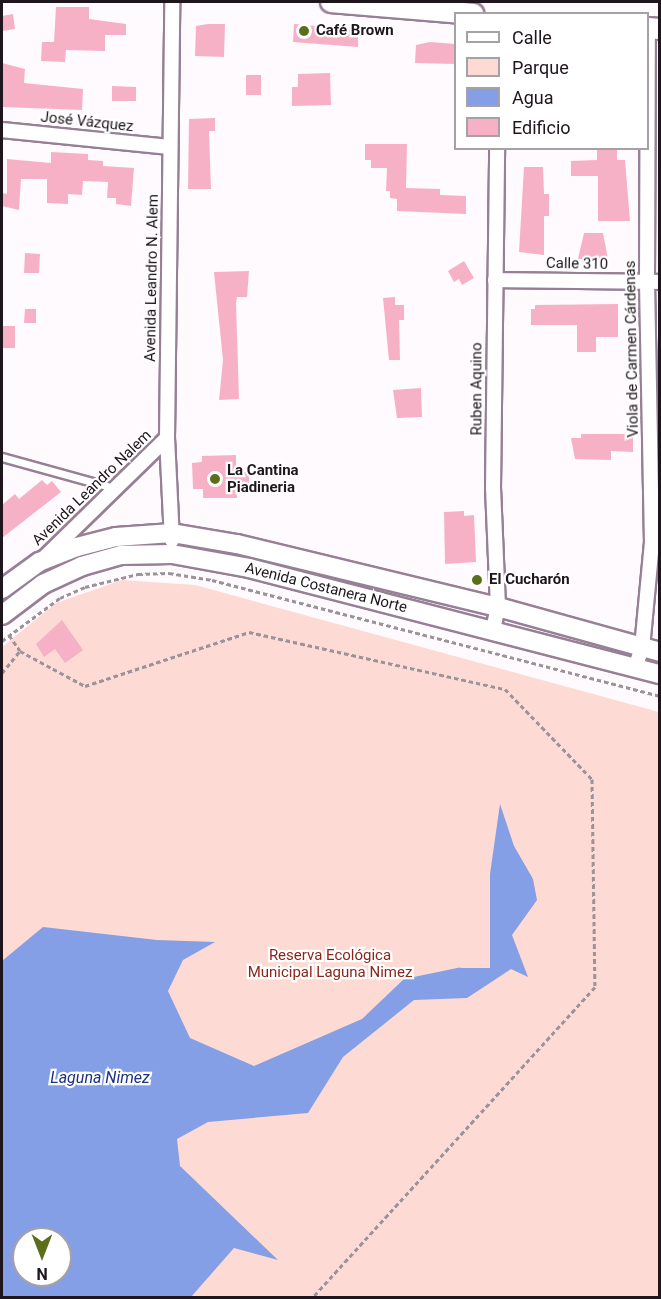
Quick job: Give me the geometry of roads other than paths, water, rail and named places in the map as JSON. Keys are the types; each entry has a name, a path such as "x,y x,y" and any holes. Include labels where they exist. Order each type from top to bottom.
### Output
{"main road":[{"path":"331,2 454,12"}],"street":[{"name":"Avenida Leandro N. Alem","path":"172,2 167,438 172,554"},
{"name":"Viola de Carmen Cárdenas","path":"635,668 642,648 652,543 652,29"},
{"name":"José Vázquez","path":"2,130 170,147"},
{"name":"Ruben Aquino","path":"493,630 498,607 493,488 497,150"},
{"name":"Calle 310","path":"495,280 653,282"},
{"name":"Avenida Leandro Nalem","path":"39,562 167,438"},
{"name":"Avenida Costanera Norte","path":"2,589 39,562 106,539 172,533 237,544 498,607 660,652"},
{"name":"Avenida Costanera Norte","path":"3,622 43,584 82,566 130,554 172,554 231,564 660,674"}],"lane":[{"path":"2,457 114,488"}],"water":[{"name":"Laguna Nimez","path":"500,804 514,846 533,879 537,900 512,935 528,977 511,969 467,998 414,1000 343,1057 308,1113 208,1122 177,1139 180,1166 278,1260 234,1248 191,1297 2,1297 2,961 43,927 157,940 215,942 183,960 168,991 190,1038 254,1066 362,1019 404,979 462,967 459,968 490,968 490,874"}],"place":[{"name":"Café Brown","path":"304,31"},
{"name":"La Cantina Piadineria","path":"215,479"},
{"name":"El Cucharón","path":"477,580"}],"park label":[{"name":"Reserva Ecológica Municipal Laguna Nimez","path":"330,964"}]}
